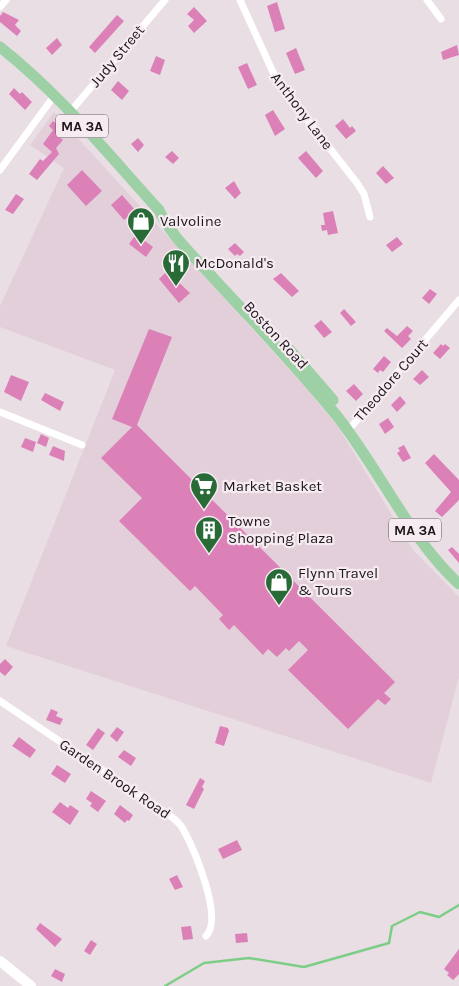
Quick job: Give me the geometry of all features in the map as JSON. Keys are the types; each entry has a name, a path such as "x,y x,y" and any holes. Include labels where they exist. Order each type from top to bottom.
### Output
{"main road":[{"name":"Boston Road","path":"0,47 70,112 318,380 352,426 377,472"},
{"name":"Boston Road","path":"159,210 166,224 322,398 377,472 416,532 459,584"}],"street":[{"path":"0,7 6,0"},
{"name":"Judy Street","path":"70,112 165,0"},
{"name":"Anthony Lane","path":"240,0 277,81 357,183 364,194 370,217"},
{"path":"427,0 441,19"},
{"path":"0,170 54,96"},
{"name":"Theodore Court","path":"352,426 459,300"},
{"path":"0,412 82,445"},
{"name":"Garden Brook Road","path":"0,701 169,815 181,826 212,907 212,929 206,936"},
{"path":"0,961 30,986"}],"shaded area":[{"path":"54,112 307,389 338,427 414,551 459,597 459,677 431,783 6,646 115,370 0,327 0,306 64,168 30,145"}],"building":[{"path":"277,2 285,29 275,32 267,6"},
{"path":"194,7 207,21 194,33 188,26 194,20 187,14"},
{"path":"3,12 19,20 15,25 21,31 17,36 0,22 0,16"},
{"path":"117,15 124,21 95,53 89,47"},
{"path":"57,38 62,45 52,55 46,48"},
{"path":"457,45 459,55 443,60 441,52"},
{"path":"296,48 305,70 295,74 286,53"},
{"path":"156,56 165,60 160,75 150,71"},
{"path":"247,63 257,85 248,89 238,67"},
{"path":"118,81 129,91 122,100 111,90"},
{"path":"14,88 20,94 22,92 32,102 25,110 9,94"},
{"path":"273,110 285,129 275,136 265,115"},
{"path":"343,119 350,128 352,126 356,131 346,139 335,126"},
{"path":"53,121 64,129 60,137 63,140 56,148 59,154 37,180 29,174 40,159 43,161 52,152 43,144 53,130 49,126"},
{"path":"138,138 144,145 138,152 131,144"},
{"path":"172,151 179,158 173,164 165,157"},
{"path":"306,151 323,171 316,178 298,158"},
{"path":"383,166 394,178 386,184 376,173"},
{"path":"82,170 102,191 86,206 67,185"},
{"path":"234,181 241,193 235,199 225,188"},
{"path":"16,194 24,199 13,214 5,210"},
{"path":"122,195 136,211 124,220 111,205"},
{"path":"333,211 338,233 328,235 327,230 322,231 321,225 325,225 323,213"},
{"name":"Valvoline","path":"136,234 153,247 146,257 129,244"},
{"path":"397,237 403,244 392,252 386,245"},
{"path":"235,243 244,252 240,256 237,254 235,256 228,249"},
{"name":"McDonald's","path":"167,271 190,293 179,303 159,279"},
{"path":"281,273 299,291 292,297 273,279"},
{"path":"430,289 437,294 429,304 422,298"},
{"path":"344,309 356,322 351,326 340,313"},
{"path":"321,320 332,332 324,338 314,326"},
{"path":"407,326 413,331 408,336 411,339 402,348 384,331 387,328 397,336"},
{"name":"Towne Shopping Plaza","path":"149,329 172,337 137,425 395,682 384,693 391,699 385,705 378,699 348,729 288,670 308,650 299,641 289,651 286,648 277,657 268,649 263,655 234,625 229,630 219,619 223,615 195,586 190,591 119,521 142,498 101,458 132,427 112,419"},
{"path":"441,344 443,346 445,344 450,348 440,359 433,353"},
{"path":"384,356 391,362 383,372 380,370 378,373 373,369"},
{"path":"422,370 429,377 420,385 413,379"},
{"path":"11,375 29,382 21,401 4,392"},
{"path":"354,384 363,394 356,401 346,391"},
{"path":"45,393 64,402 60,411 41,400"},
{"path":"400,396 406,403 397,412 391,405"},
{"path":"388,418 394,427 385,434 379,424"},
{"path":"41,434 49,438 46,447 37,443"},
{"path":"25,438 36,442 33,452 21,447"},
{"path":"404,445 411,458 403,462 397,453 400,451 398,448"},
{"path":"53,446 65,451 64,461 49,455"},
{"path":"434,454 459,480 459,500 442,517 435,511 451,492 425,463"},
{"path":"452,547 459,554 459,563 448,550"},
{"path":"5,659 13,667 5,676 0,672 0,664"},
{"path":"51,709 58,712 56,716 63,719 60,725 46,720"},
{"path":"220,726 228,728 229,731 224,746 215,743"},
{"path":"117,727 124,732 117,742 110,736"},
{"path":"98,728 105,733 93,750 86,745"},
{"path":"19,737 36,750 30,758 12,746"},
{"path":"124,750 136,758 131,766 118,757"},
{"path":"57,765 71,774 65,783 51,774"},
{"path":"200,778 205,781 202,787 204,789 194,809 186,805"},
{"path":"91,791 106,801 98,812 90,806 92,803 86,799"},
{"path":"60,802 68,808 70,805 79,811 70,825 52,812"},
{"path":"120,805 133,815 125,823 114,814"},
{"path":"237,840 242,850 223,859 218,849"},
{"path":"177,875 183,887 175,890 169,879"},
{"path":"40,923 62,939 55,947 36,929"},
{"path":"191,926 193,939 183,940 181,927"},
{"path":"247,933 248,942 236,943 235,934"},
{"path":"91,940 97,944 90,955 84,951"},
{"path":"459,949 459,974 453,980 444,969"},
{"path":"55,969 65,974 62,982 51,976"}],"waterway":[{"path":"165,986 204,963 249,958 304,967 389,943 392,926 420,912 439,917 459,905"}],"place":[{"name":"Valvoline","path":"141,245"},
{"name":"McDonald's","path":"176,287"},
{"name":"Market Basket","path":"204,510"},
{"name":"Towne Shopping Plaza","path":"209,554"},
{"name":"Flynn Travel & Tours","path":"279,606"}]}
